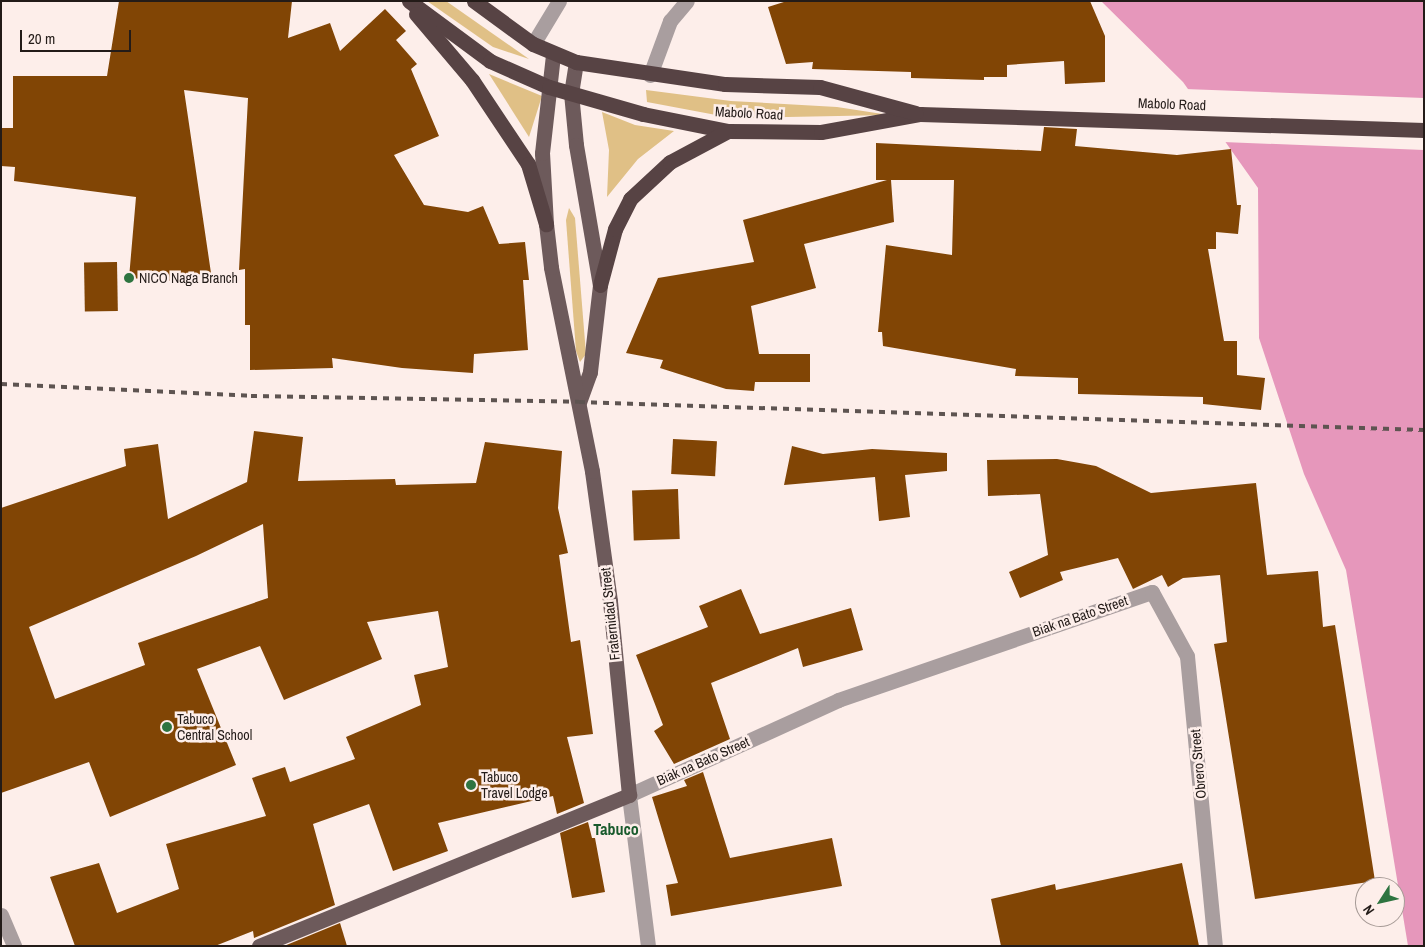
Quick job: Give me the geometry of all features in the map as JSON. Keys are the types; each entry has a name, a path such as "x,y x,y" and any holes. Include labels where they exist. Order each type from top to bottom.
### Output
{"highway":[{"name":"Mabolo Road","path":"408,1 490,61 550,87 643,114 728,131 821,132 920,114 1108,118 1424,130"},
{"path":"408,1 502,122 528,164 546,224"},
{"name":"Mabolo Road","path":"474,1 533,44 553,55 576,62 650,75 725,84 820,87 920,114"},
{"path":"600,285 615,229 630,199 670,162 728,131"}],"main road":[{"name":"Fraternidad Street","path":"553,55 542,153 546,224 551,267 592,471 610,602 629,795"},
{"path":"576,62 571,94 580,176 600,285 590,372 579,402"},
{"name":"Biak na Bato Street","path":"259,946 629,795"}],"street":[{"path":"533,44 559,1"},
{"path":"650,75 670,21 687,1"},
{"name":"Biak na Bato Street","path":"629,795 838,700 1152,592"},
{"name":"Obrero Street","path":"1152,592 1187,656 1215,946"},
{"name":"Fraternidad Street","path":"629,795 648,946"},
{"path":"1,915 14,946"}],"shaded area":[{"path":"427,1 446,1 529,59 493,47"},
{"path":"1101,1 1424,1 1424,946 1408,946 1405,927 1405,877 1397,877 1346,570 1304,474 1259,338 1258,188 1183,82"},
{"path":"489,74 542,96 529,137"},
{"path":"646,90 731,101 837,107 889,115 732,118 647,102"},
{"path":"602,112 635,125 674,131 638,159 607,197 609,150"},
{"path":"569,208 575,218 586,354 580,362 576,351 566,220"}],"pier":[{"path":"1185,89 1424,98 1424,150 1223,142"}],"building":[{"path":"119,1 292,1 288,38 330,23 340,51 385,9 406,31 396,40 417,64 411,69 439,136 394,155 424,205 468,212 483,206 499,244 525,242 529,280 523,280 528,350 474,354 473,373 402,368 332,358 333,368 250,370 250,325 245,325 245,269 239,270 248,98 184,90 211,273 175,277 174,281 129,278 136,197 14,181 15,167 1,166 1,128 13,128 13,76 107,76"},
{"path":"787,1 1090,1 1105,36 1105,82 1065,84 1064,61 1007,65 1007,77 984,77 984,80 911,78 911,72 812,69 813,62 786,64 768,7"},
{"path":"1044,127 1077,129 1075,146 1177,155 1231,149 1237,205 1241,205 1238,234 1216,232 1216,249 1208,249 1224,341 1237,341 1237,375 1265,378 1261,410 1203,404 1203,397 1078,394 1078,378 1015,376 1016,369 883,346 882,332 878,332 886,245 952,255 954,180 891,180 894,222 804,244 816,288 751,306 759,354 810,354 810,382 755,382 754,391 726,389 660,368 663,360 626,353 658,278 754,262 743,220 887,180 876,180 876,143 1041,151"},
{"path":"117,262 118,311 85,312 84,263"},
{"path":"254,431 303,437 298,481 395,479 396,485 476,483 485,442 562,451 558,508 568,553 559,555 571,642 580,640 593,734 567,737 584,803 557,814 553,796 438,823 448,851 393,871 369,804 313,824 335,905 254,938 253,931 215,946 75,946 50,877 99,863 117,913 179,889 166,844 266,816 252,778 285,767 290,782 355,759 346,737 421,705 414,675 448,667 438,611 367,622 382,659 284,700 260,646 197,669 236,765 110,817 89,762 1,793 1,508 126,466 124,449 158,444 168,519 247,482","holes":["263,524 268,598 138,643 145,665 55,699 29,627 196,556"]},
{"path":"673,439 717,441 715,476 671,474"},
{"path":"792,446 823,454 872,449 947,453 947,471 905,475 910,517 879,521 875,477 784,485"},
{"path":"1057,459 1096,466 1151,493 1256,483 1267,575 1318,571 1323,627 1335,625 1374,877 1355,877 1355,884 1255,899 1214,644 1227,642 1220,575 1183,578 1168,587 1162,575 1133,589 1118,558 1060,572 1063,580 1020,598 1009,572 1048,555 1040,494 988,496 987,460"},
{"path":"678,489 680,539 634,541 632,491"},
{"path":"741,589 760,634 851,608 863,650 803,667 798,648 711,683 730,739 674,764 654,731 663,725 636,655 708,627 699,606"},
{"path":"703,772 730,858 832,838 842,886 671,916 666,885 678,883 652,797 687,786 684,780"},
{"path":"588,822 592,838 595,838 605,892 572,898 560,833"},
{"path":"1182,863 1199,946 1001,946 991,899 1055,884 1056,890"},
{"path":"340,923 347,946 284,946"}],"railway":[{"path":"1,384 251,396 579,402 1424,430"}],"place":[{"name":"NICO Naga Branch","path":"129,278"},
{"name":"Tabuco Central School","path":"167,727"},
{"name":"Tabuco Travel Lodge","path":"471,785"}],"district":[{"name":"Tabuco","path":"616,829"}]}
